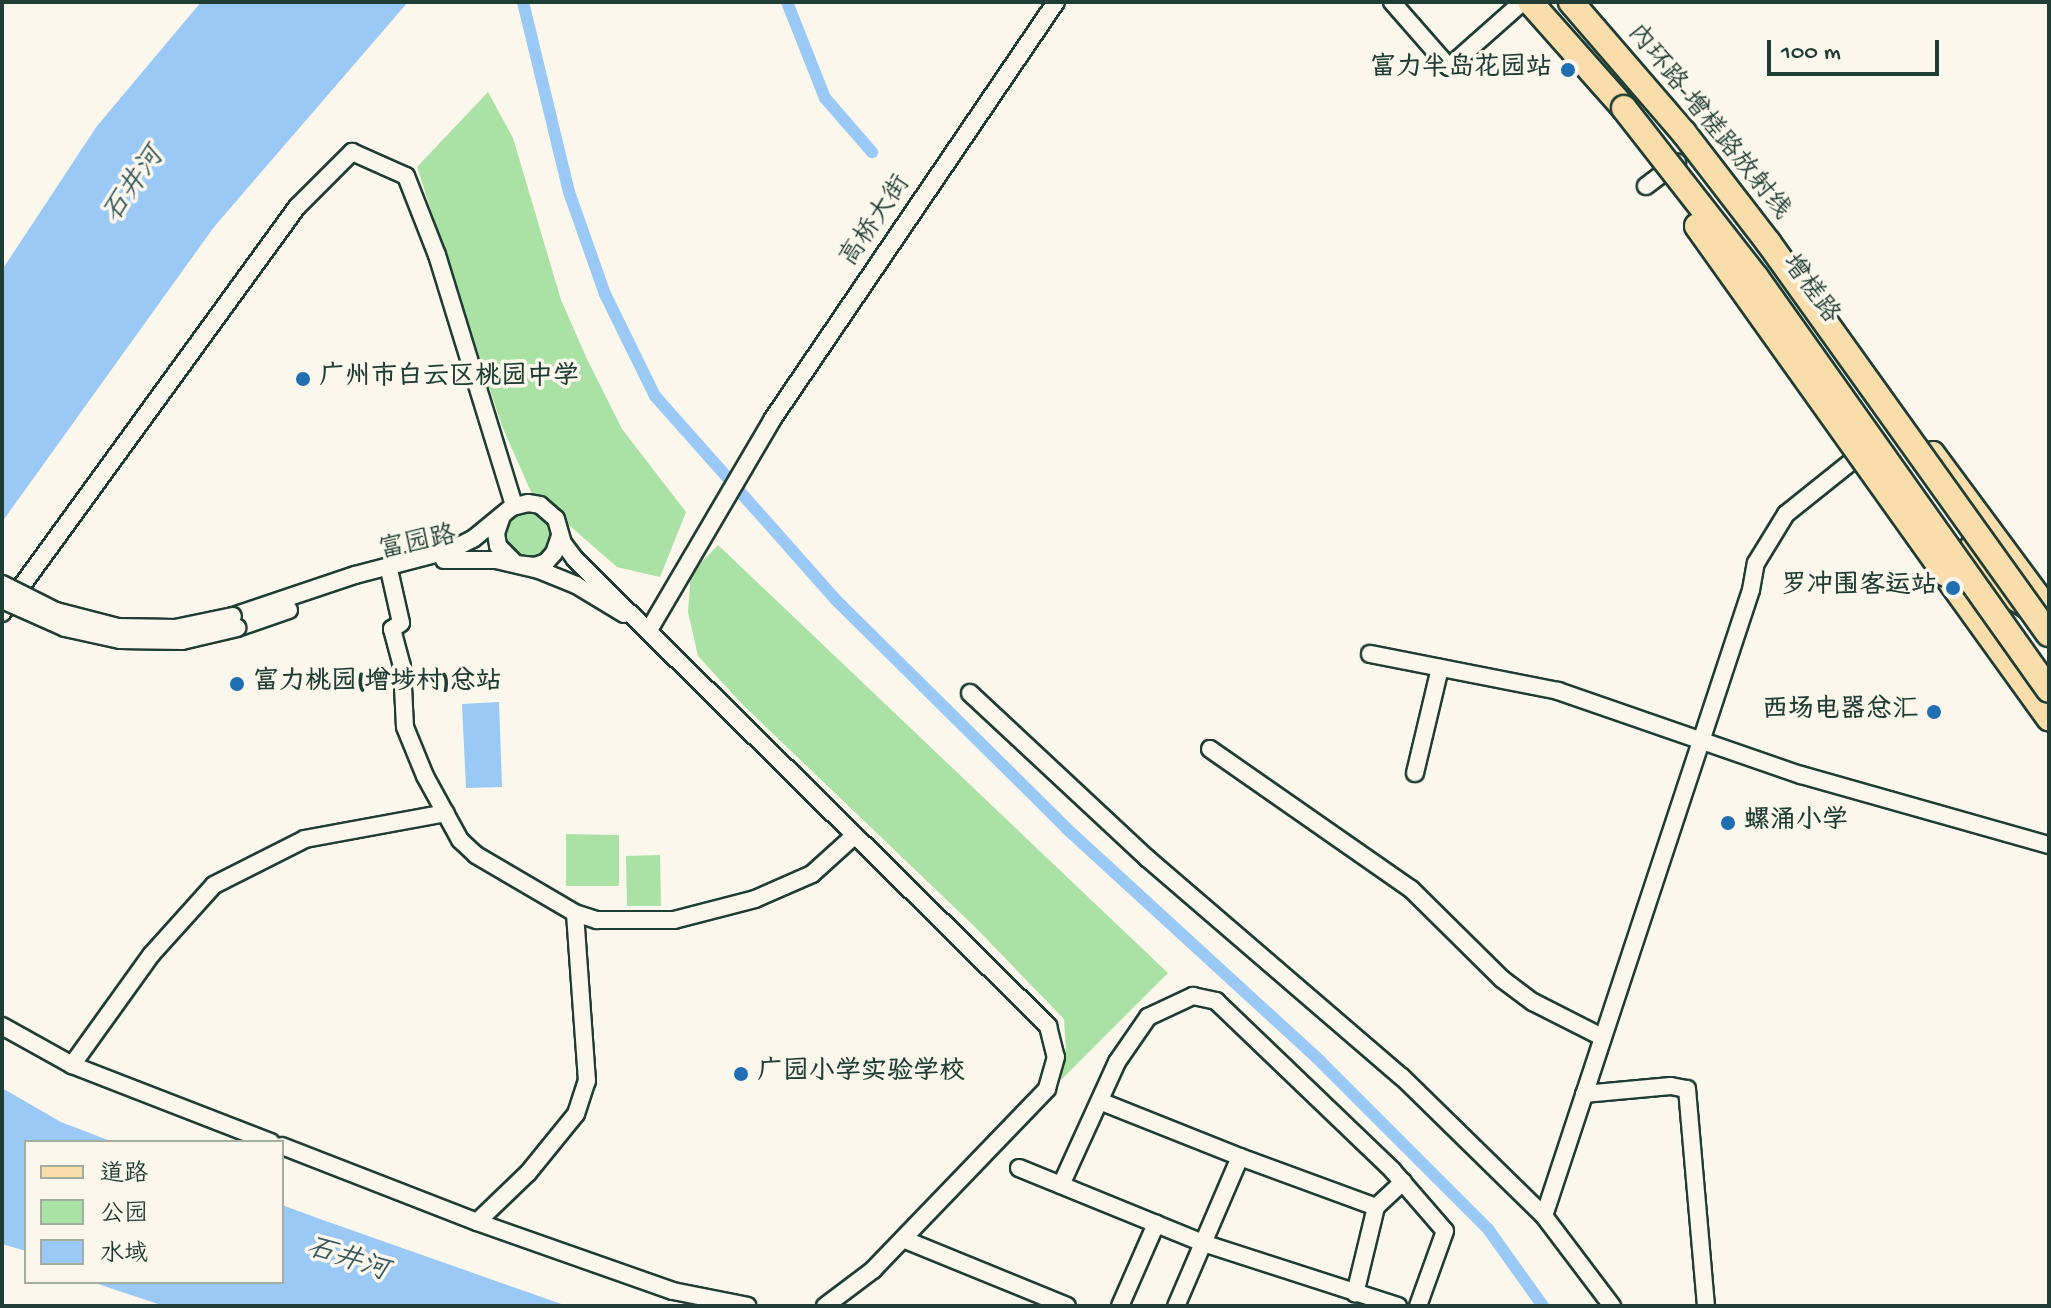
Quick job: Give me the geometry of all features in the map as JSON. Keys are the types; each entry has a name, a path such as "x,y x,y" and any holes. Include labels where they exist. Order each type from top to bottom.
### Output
{"highway":[{"name":"内环路-增槎路放射线","path":"1579,2 1732,194 1994,553"},
{"path":"1526,3 1636,107 1682,204 2049,718"},
{"name":"增槎路","path":"1636,107 2045,685"},
{"path":"1994,553 2049,612"},
{"path":"1994,553 2049,634"}],"main road":[{"name":"增槎路","path":"1557,2 1636,107 1738,219 1831,345 2005,593 2049,621"},
{"path":"1579,2 1644,71 1818,294 2049,612"},
{"name":"增槎路","path":"1526,3 1672,167 1850,411 1980,578 2014,641 2045,685 2049,698"},
{"path":"1636,107 1644,71"},
{"path":"1818,294 1831,345"},
{"path":"1850,411 1866,450 1962,582 2014,641"}],"street":[{"name":"高桥大街","path":"649,630 741,472 796,385 1056,2"},
{"path":"1392,2 1449,67 1526,3"},
{"path":"2,613 297,207 352,152 406,176 437,255 508,511"},
{"path":"1646,186 1672,167"},
{"path":"1544,1216 1751,590 1756,563 1786,514 1866,450"},
{"path":"560,536 554,553 546,562 521,566 504,556 496,533 508,511 528,503 545,507 556,519 560,536 575,559 1048,1026 1056,1057 1047,1089 873,1270 825,1306"},
{"name":"富园路","path":"235,622 355,575 451,550 508,511"},
{"name":"富园路","path":"235,622 390,574 463,557 521,566 576,585 649,630"},
{"path":"390,574 401,623 392,629 402,666 405,727 412,751 460,840 476,855 575,913 597,920 674,920 755,899 812,874 854,836"},
{"path":"2,584 56,611 118,627 175,628 235,622"},
{"path":"2005,593 2049,648"},
{"path":"2,600 53,624 120,640 182,641 235,622"},
{"path":"1370,654 1558,691 1801,775 2049,845"},
{"path":"1415,773 1440,668"},
{"path":"970,693 1147,858 1402,1077 1544,1216 1612,1306"},
{"path":"1210,749 1411,889 1502,979 1523,994 1602,1037"},
{"path":"72,1065 151,955 214,885 305,839 446,813"},
{"path":"477,1222 528,1173 576,1114 587,1081 575,913"},
{"path":"1061,1185 1102,1102 1117,1062 1148,1017 1193,996 1216,1001 1403,1182 1445,1231 1418,1306"},
{"path":"2,1026 72,1065 266,1140"},
{"path":"1584,1094 1671,1086 1687,1089 1706,1306"},
{"path":"1102,1102 1376,1207"},
{"path":"284,1147 477,1222 673,1291 748,1306"},
{"path":"1176,1306 1240,1157"},
{"path":"1019,1168 1203,1243 1398,1306"},
{"path":"1355,1294 1376,1207 1403,1182"},
{"path":"1120,1306 1156,1224"},
{"path":"903,1239 1067,1306"}],"green space":[{"path":"488,92 513,138 561,300 587,359 622,429 686,512 660,577 617,567 531,492 502,426 417,167"},
{"path":"528,512 544,519 551,535 544,551 528,558 512,551 505,535 512,519"},
{"path":"718,545 1168,973 1061,1080 1066,1049 1064,1019 975,927 742,704 698,656 688,612 691,573"},
{"path":"566,834 619,835 619,886 566,886"},
{"path":"660,855 661,906 627,906 626,856"}],"water":[{"name":"石井河","path":"201,2 408,2 214,227 2,522 2,270 97,126"},
{"path":"499,702 502,787 466,788 462,704"},
{"path":"2,1088 61,1122 108,1140 24,1140 24,1250 2,1244"},
{"name":"石井河","path":"284,1206 567,1306 164,1306 98,1284 284,1284"}],"waterway":[{"path":"523,2 569,192 605,294 655,396 836,600 1066,828 1321,1062 1488,1229 1543,1306"},
{"path":"787,2 825,98 872,152"}],"place":[{"name":"富力半岛花园站","path":"1568,70"},
{"name":"广州市白云区桃园中学","path":"303,379"},
{"name":"罗冲围客运站","path":"1953,588"},
{"name":"富力桃园(增埗村)总站","path":"237,684"},
{"name":"西场电器总汇","path":"1934,712"},
{"name":"螺涌小学","path":"1728,823"},
{"name":"广园小学实验学校","path":"741,1074"}]}
